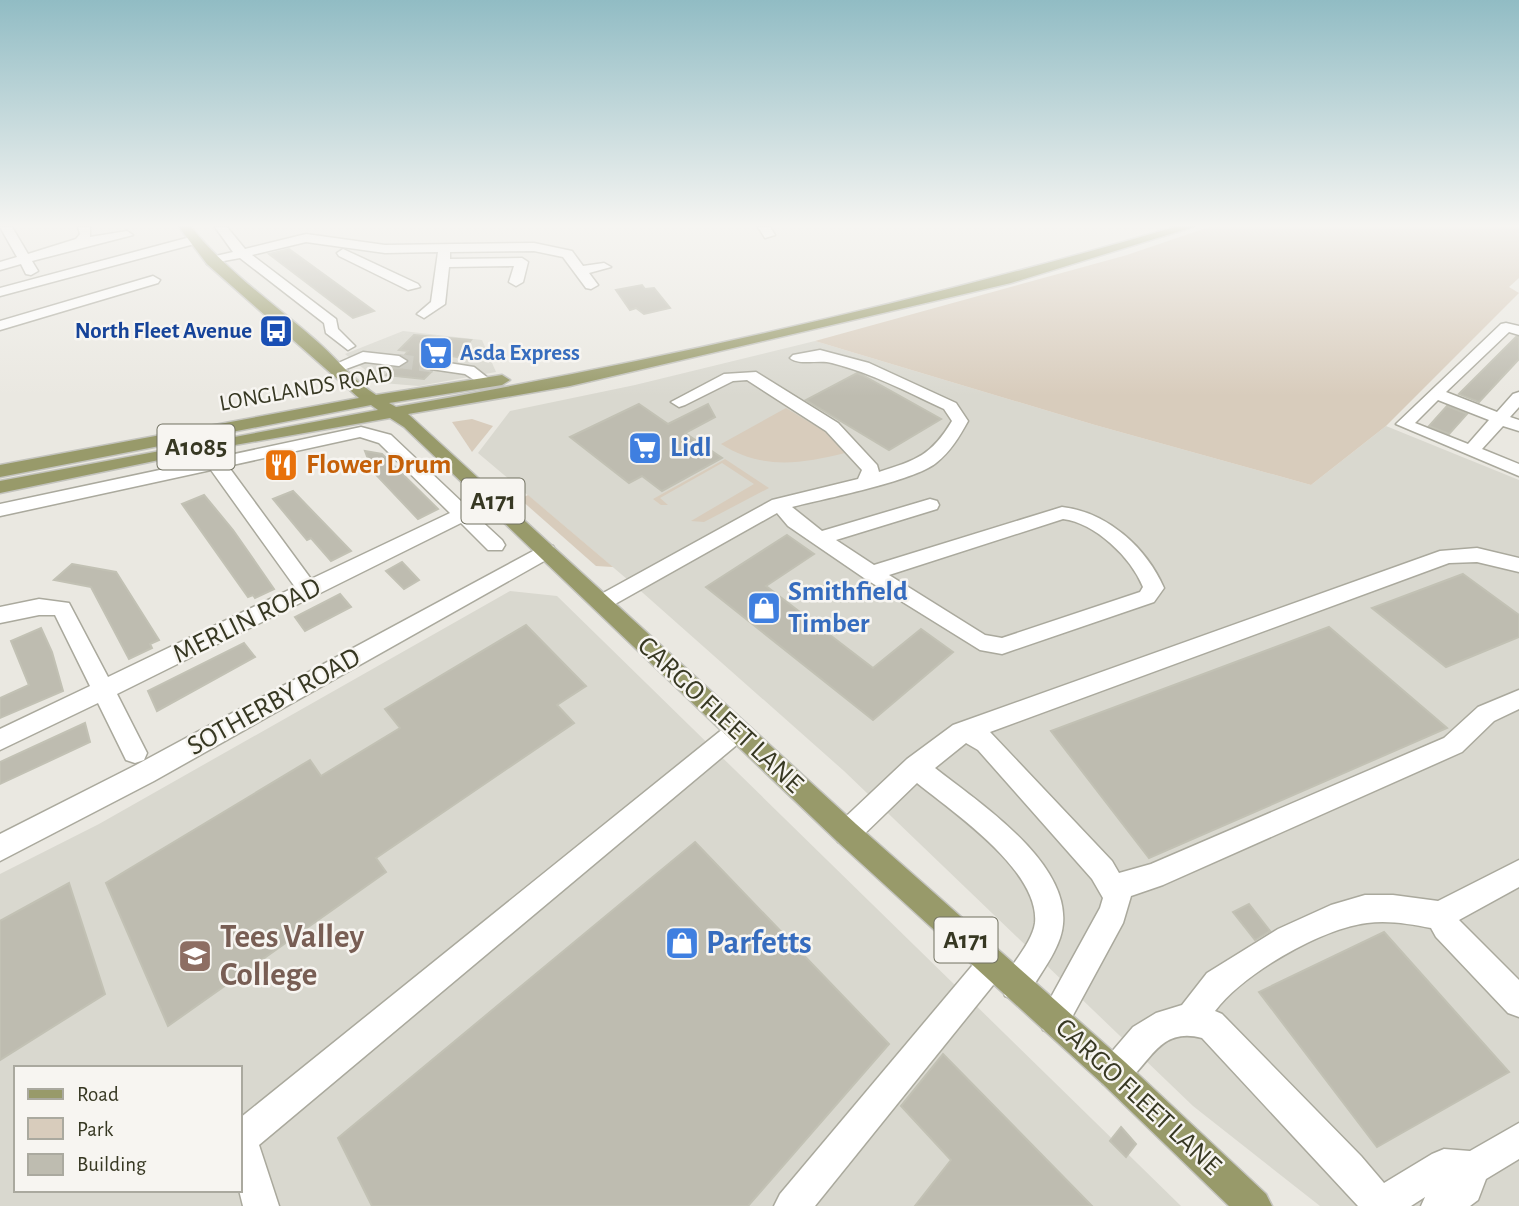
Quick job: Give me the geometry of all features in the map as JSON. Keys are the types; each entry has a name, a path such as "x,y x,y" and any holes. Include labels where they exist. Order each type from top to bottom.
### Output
{"main road":[{"name":"CARGO FLEET LANE","path":"238,283 356,389 410,423 847,834 1114,1073 1254,1206"},
{"name":"LONGLANDS ROAD","path":"0,471 374,400 600,361 941,283"},
{"name":"LONGLANDS ROAD","path":"0,487 212,444 570,382 993,283"}],"street":[{"path":"0,292 29,283"},
{"path":"0,326 105,299 145,283"},
{"path":"283,283 331,322 331,330 348,346"},
{"path":"406,283 413,287"},
{"path":"424,314 438,304 441,283"},
{"path":"1513,329 1404,424 1519,470"},
{"path":"601,603 779,504 865,483 919,465 938,454 960,421 950,406 864,366 820,355 798,358"},
{"path":"335,368 363,357 398,361"},
{"path":"436,366 469,370 485,382"},
{"path":"679,402 730,377 750,375 832,427 871,470 865,483"},
{"path":"1436,394 1519,426"},
{"path":"1471,451 1519,397"},
{"path":"0,510 349,432 370,433 385,439 495,545"},
{"path":"217,461 221,473 309,591"},
{"name":"MERLIN ROAD","path":"0,740 492,500"},
{"path":"779,504 788,517 871,573 980,642 1002,646 1147,597 1154,587 1145,569 1096,523 1086,517 1062,513 871,573"},
{"path":"820,538 930,505"},
{"name":"SOTHERBY ROAD","path":"0,848 145,773 546,551"},
{"path":"847,834 916,768 962,733 1447,556 1477,555 1519,565"},
{"path":"0,615 39,607 62,608 135,753"},
{"path":"1115,888 1153,876 1453,744 1474,723 1519,699"},
{"path":"242,1137 737,731"},
{"path":"962,733 975,735 987,743 1115,888 1117,896 1113,914 1054,1019"},
{"path":"916,768 1023,857 1038,883 1046,901 1050,925 1016,985"},
{"path":"1191,1018 1216,986 1243,964 1323,924 1362,909 1390,907 1440,915 1519,873"},
{"path":"1440,915 1446,927 1519,1002"},
{"path":"792,1206 992,964"},
{"path":"1114,1073 1144,1036 1175,1021 1191,1018 1211,1025 1349,1168 1380,1206"},
{"path":"1392,1206 1393,1197 1444,1166 1473,1168 1519,1140"},
{"path":"242,1145 261,1206"},
{"path":"1439,1206 1466,1188 1473,1168"}],"shaded area":[{"path":"403,331 482,340 496,372 419,386 382,383 345,354"},
{"path":"815,341 1095,425 1311,485 1386,426 1519,480 1519,1206 1320,1206 1193,1106 844,771 634,585 478,453 510,411 635,385"},
{"path":"510,591 557,596 1181,1206 0,1206 0,874 99,824"}],"green space":[{"path":"1024,283 1513,283 1509,287 1519,293 1386,426 1311,485 1095,425 815,341"},
{"path":"786,408 824,431 845,453 797,462 766,461 751,458 721,444"},
{"path":"472,419 493,426 472,452 452,422"},
{"path":"725,459 769,488 704,522 691,521 754,484 722,463 660,498 668,505 661,505 653,499"},
{"path":"528,495 613,567 596,566 520,499"}],"building":[{"path":"307,283 336,283 374,311 353,318"},
{"path":"642,285 645,289 654,288 670,308 644,314 636,308 630,310 616,290"},
{"path":"414,335 471,340 457,357 445,355 427,364 431,372 424,379 386,375 393,368 400,368 409,362 404,356 408,351 399,350"},
{"path":"1519,337 1519,359 1479,402 1459,394"},
{"path":"857,373 941,419 889,450 806,400"},
{"name":"Lidl","path":"639,404 668,424 708,404 715,417 685,433 722,458 662,491 642,476 629,483 570,437"},
{"path":"1447,406 1467,414 1449,434 1429,426"},
{"path":"365,451 382,454 438,509 418,519 363,461 368,459"},
{"path":"293,491 351,551 331,561 311,538 307,540 273,499"},
{"path":"204,495 233,530 274,589 255,598 253,595 248,597 182,504"},
{"name":"Smithfield Timber","path":"787,535 814,554 766,586 873,668 921,629 953,652 873,720 706,587"},
{"path":"402,562 419,580 404,589 386,571"},
{"path":"72,564 116,572 159,640 150,644 152,648 129,659 91,587 54,580"},
{"path":"1463,574 1519,615 1519,637 1446,667 1372,608"},
{"path":"340,594 351,607 305,631 295,617"},
{"path":"526,625 586,686 557,705 574,723 376,858 386,872 168,1026 106,883 310,760 321,776 400,728 385,709"},
{"path":"1329,627 1447,728 1149,858 1051,731"},
{"path":"41,628 52,652 63,691 0,718 0,698 29,685 11,641"},
{"path":"244,643 255,657 157,711 148,691"},
{"path":"85,723 90,742 0,784 0,762"},
{"name":"Parfetts","path":"695,842 889,1044 748,1206 372,1206 338,1138"},
{"path":"69,883 105,994 0,1060 0,921"},
{"path":"1249,904 1270,931 1255,940 1233,912"},
{"path":"1384,932 1509,1072 1377,1147 1259,992"},
{"path":"943,1054 1092,1206 915,1206 951,1160 901,1106"},
{"path":"1121,1127 1136,1144 1126,1157 1110,1141"}],"tunnel":[{"path":"399,361 436,366"}],"place":[{"name":"North Fleet Avenue","path":"276,331"},
{"name":"Asda Express","path":"436,353"},
{"name":"Lidl","path":"645,448"},
{"name":"Flower Drum","path":"281,465"},
{"name":"Smithfield Timber","path":"764,608"},
{"name":"Parfetts","path":"682,943"},
{"name":"Tees Valley College","path":"195,956"}]}
